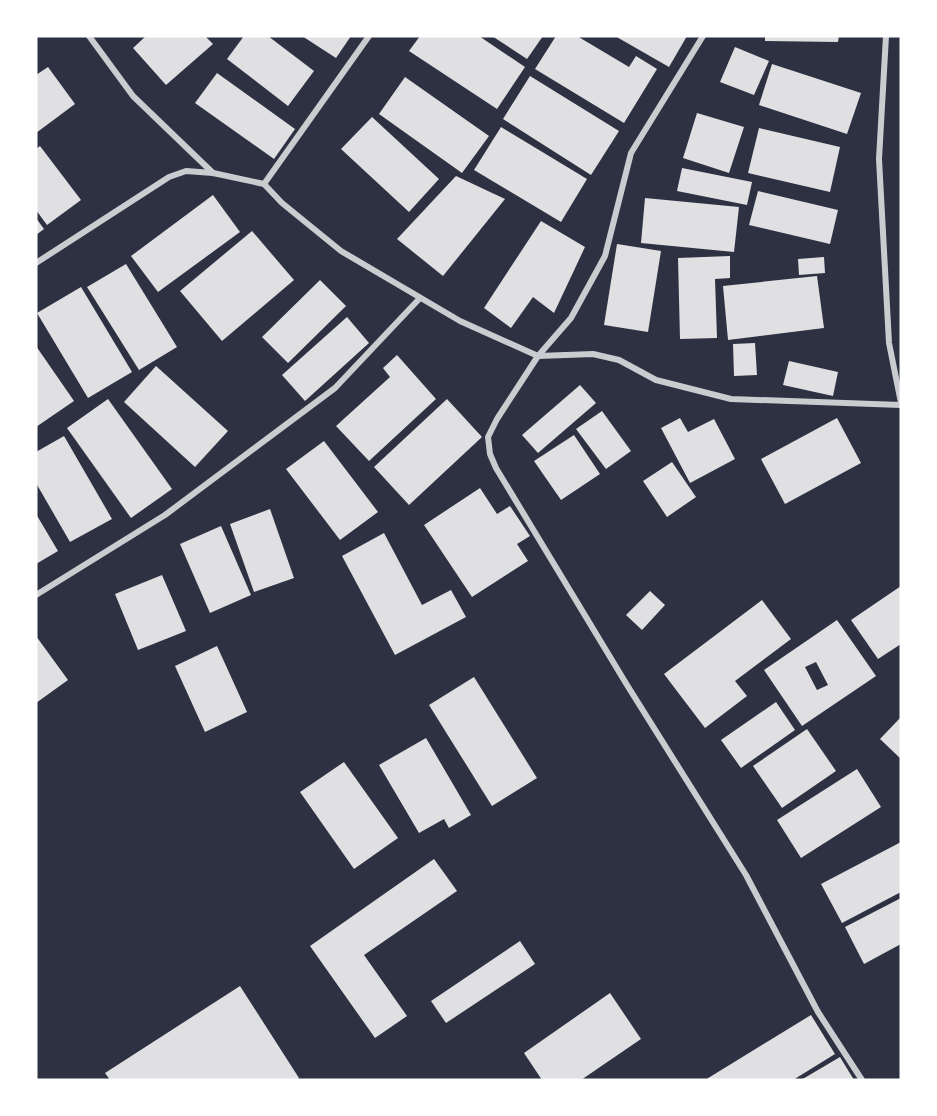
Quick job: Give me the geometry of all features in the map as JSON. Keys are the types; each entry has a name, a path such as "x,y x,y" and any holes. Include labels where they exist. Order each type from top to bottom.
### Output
{"street":[{"path":"88,36 133,96 213,173"},
{"path":"264,184 369,36"},
{"path":"703,36 631,153 604,256 571,318 538,356 497,418 488,437 490,454 496,468 627,685 746,875 818,1012 862,1080"},
{"path":"36,263 169,177 186,171 213,173 264,184 282,203 341,251 460,321 538,356 593,354 619,360 656,380 730,399 901,404 889,343 879,159 886,36"},
{"path":"36,595 165,515 335,388 420,298"}],"building":[{"path":"146,36 205,36 213,44 166,85 133,48"},
{"path":"244,36 268,36 314,71 288,106 227,59"},
{"path":"302,36 351,36 336,58"},
{"path":"420,36 479,36 525,67 497,109 409,51"},
{"path":"492,36 543,36 527,59"},
{"path":"556,36 577,36 629,67 636,56 657,69 624,123 535,69"},
{"path":"615,36 687,36 669,67"},
{"path":"765,36 839,36 838,42 765,41"},
{"path":"735,47 769,61 754,95 720,82"},
{"path":"772,64 861,93 847,134 759,105"},
{"path":"48,67 75,104 36,133 36,75"},
{"path":"217,73 295,129 274,159 195,103"},
{"path":"530,76 619,131 591,175 503,119"},
{"path":"405,77 489,136 462,173 379,114"},
{"path":"697,113 744,127 729,173 683,158"},
{"path":"372,117 439,179 409,212 341,149"},
{"path":"501,127 587,179 561,222 474,170"},
{"path":"759,128 840,147 830,192 748,173"},
{"path":"40,146 81,200 47,225 36,210 36,149"},
{"path":"682,168 752,182 747,205 677,191"},
{"path":"456,176 505,199 443,276 397,239"},
{"path":"758,191 838,210 830,244 749,225"},
{"path":"213,195 240,232 158,292 131,256"},
{"path":"645,198 739,207 734,252 641,243"},
{"path":"36,218 44,229 36,235"},
{"path":"541,221 585,247 554,313 533,297 511,328 484,308"},
{"path":"252,231 294,280 222,341 180,291"},
{"path":"617,244 661,251 648,332 604,325"},
{"path":"730,256 730,278 715,279 717,338 680,339 678,258"},
{"path":"824,257 825,273 799,275 798,259"},
{"path":"126,264 177,347 139,370 87,287"},
{"path":"817,276 824,328 728,340 723,286"},
{"path":"320,280 346,306 288,363 262,337"},
{"path":"81,287 132,372 88,398 37,313"},
{"path":"347,317 369,343 305,401 282,375"},
{"path":"755,343 757,375 734,376 733,344"},
{"path":"36,346 74,401 36,427"},
{"path":"397,355 436,399 369,461 336,426 390,377 383,368"},
{"path":"789,361 838,372 833,396 783,385"},
{"path":"156,366 228,431 195,467 124,402"},
{"path":"580,385 596,403 538,453 522,435"},
{"path":"108,399 172,489 131,518 67,428"},
{"path":"447,399 482,437 409,505 374,467"},
{"path":"602,411 631,451 606,469 576,429"},
{"path":"680,418 688,432 714,419 735,459 690,483 661,428"},
{"path":"837,418 861,463 785,504 761,459"},
{"path":"574,435 600,474 561,500 534,461"},
{"path":"64,436 112,519 70,542 36,483 36,452"},
{"path":"324,441 378,512 340,540 286,469"},
{"path":"672,462 696,497 667,517 643,481"},
{"path":"480,488 497,514 510,506 530,536 517,544 528,561 472,597 424,525"},
{"path":"270,509 294,578 254,592 230,524"},
{"path":"36,514 58,551 36,564"},
{"path":"221,526 251,595 210,613 180,544"},
{"path":"384,533 422,605 451,590 466,617 395,655 342,556"},
{"path":"162,575 186,631 138,650 115,594"},
{"path":"901,586 901,644 878,659 851,620"},
{"path":"650,591 665,605 642,630 626,615"},
{"path":"762,600 791,639 735,681 747,696 705,728 664,674"},
{"path":"837,620 876,676 802,726 764,670","holes":["816,662 828,685 817,690 805,667"]},
{"path":"36,636 68,680 36,703"},
{"path":"217,646 247,712 205,732 175,666"},
{"path":"474,677 537,778 492,806 429,705"},
{"path":"776,702 795,730 741,768 721,740"},
{"path":"901,717 901,759 880,739"},
{"path":"807,729 836,771 782,808 753,766"},
{"path":"426,738 471,815 449,828 444,819 419,833 379,765"},
{"path":"344,762 398,838 354,869 300,792"},
{"path":"857,769 881,807 801,858 777,820"},
{"path":"901,842 901,892 842,923 821,884"},
{"path":"434,859 457,891 364,955 407,1016 375,1038 310,946"},
{"path":"901,898 901,944 864,964 845,927"},
{"path":"520,941 535,964 446,1023 431,1001"},
{"path":"240,986 299,1078 297,1080 110,1080 105,1073"},
{"path":"610,993 641,1039 581,1080 542,1080 524,1053"},
{"path":"811,1015 835,1054 793,1080 705,1080"},
{"path":"840,1057 854,1080 801,1080"}]}
